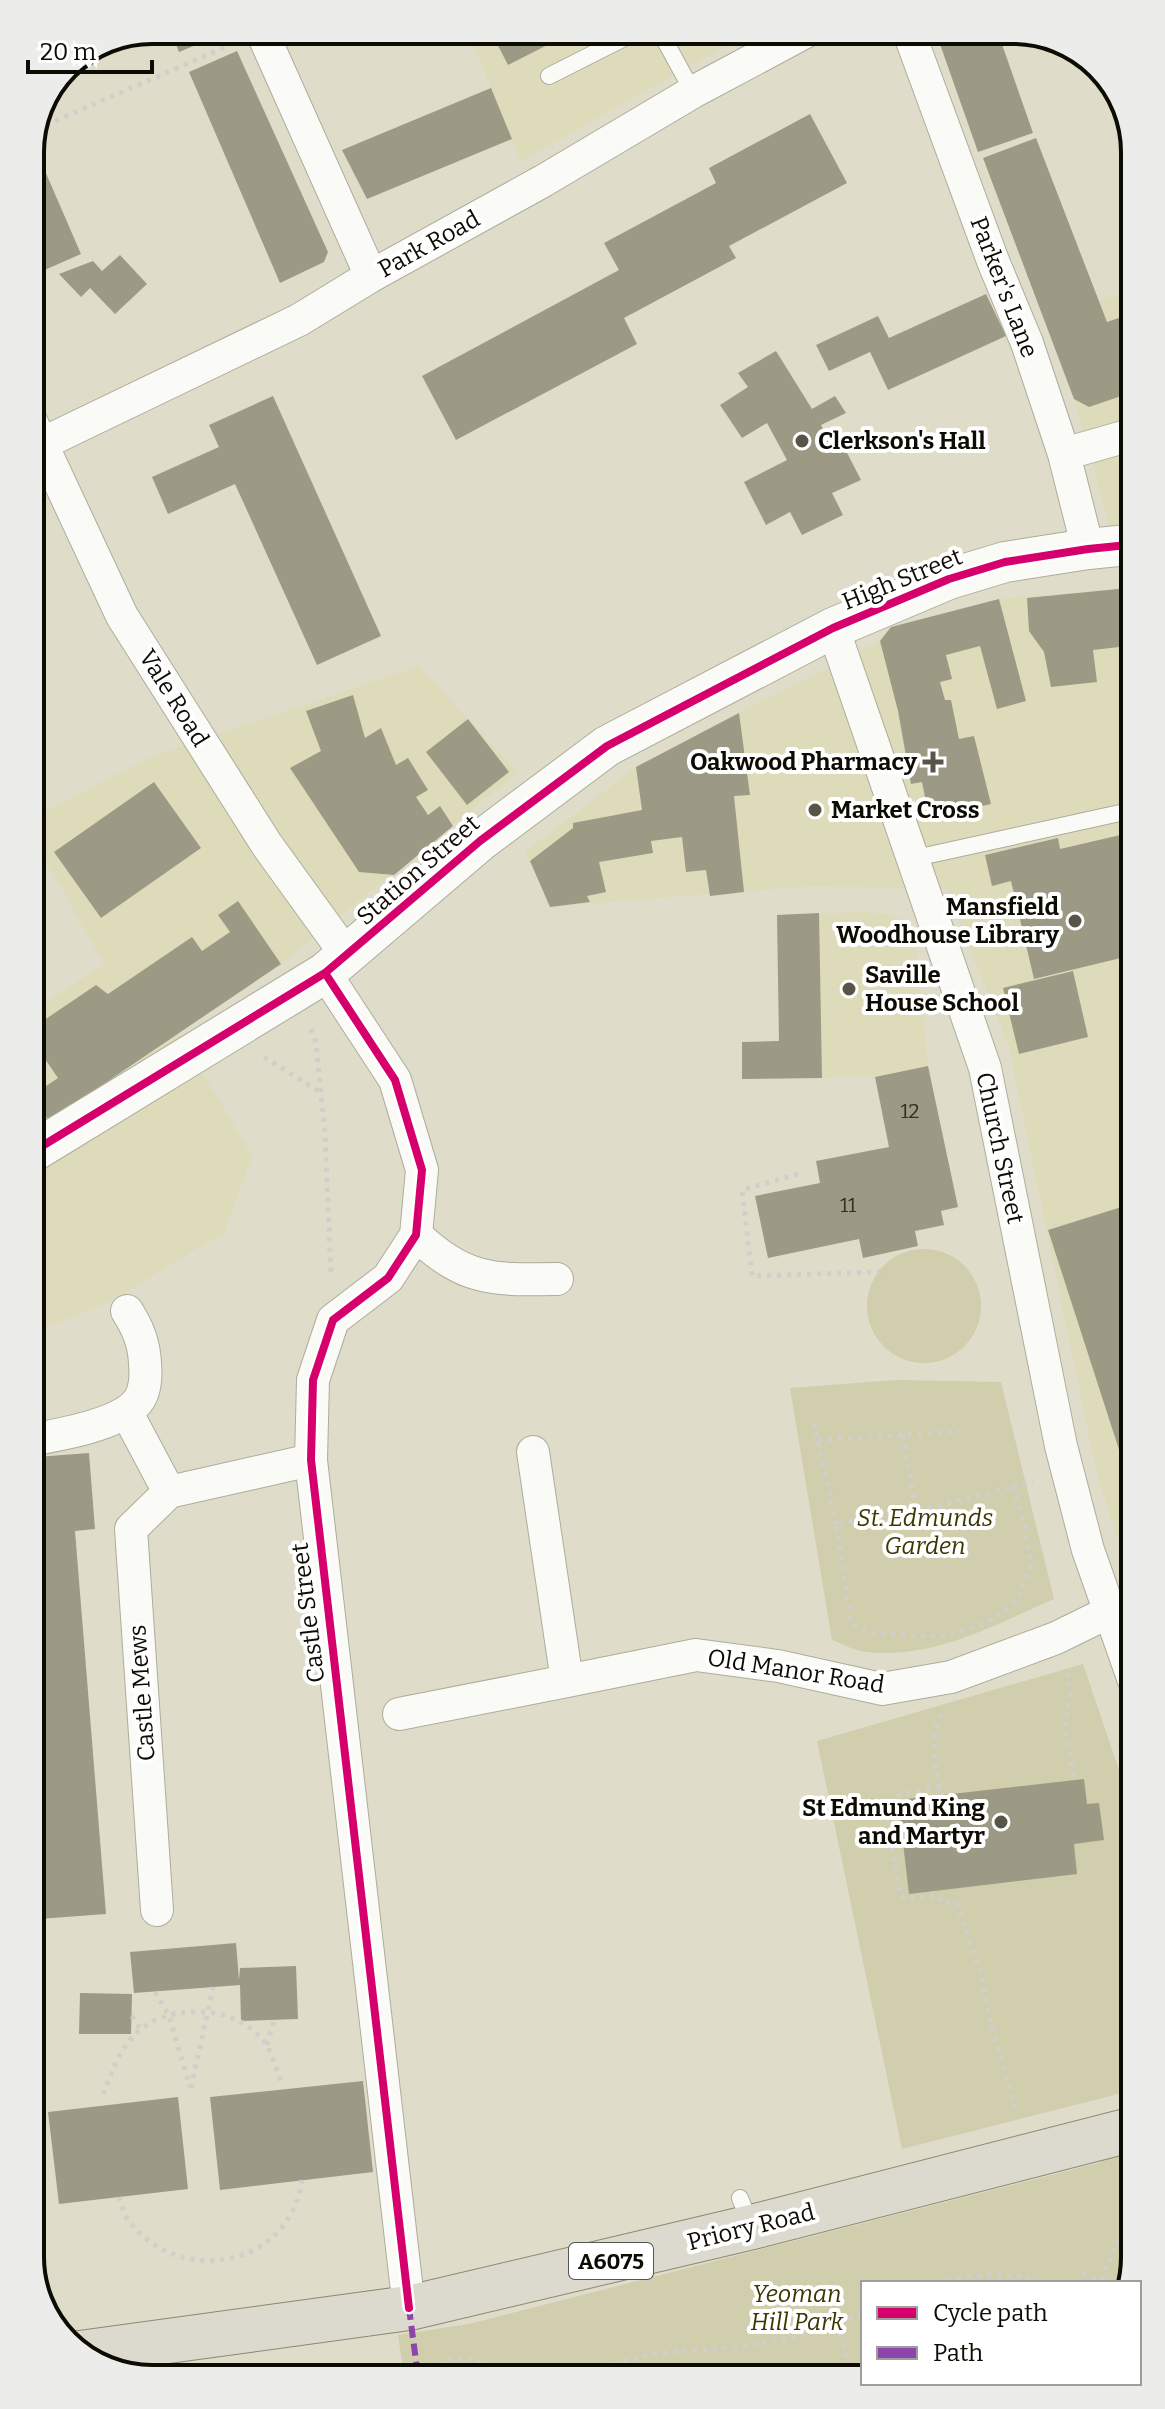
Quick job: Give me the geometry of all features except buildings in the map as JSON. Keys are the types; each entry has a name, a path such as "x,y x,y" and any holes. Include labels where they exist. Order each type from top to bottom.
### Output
{"main road":[{"name":"Priory Road","path":"104,2354 409,2308 746,2213 1030,2156 1121,2132"}],"street":[{"path":"267,44 371,276"},
{"name":"Park Road","path":"44,434 299,320 693,92 783,44"},
{"name":"Parker's Lane","path":"913,44 993,261 1027,343 1064,454 1088,549"},
{"path":"1064,454 1121,438"},
{"name":"Vale Road","path":"44,456 122,616 267,845 324,973"},
{"name":"High Street","path":"833,628 949,579 1005,562 1121,546"},
{"name":"Station Street","path":"44,1145 324,973 480,841 607,746 833,628"},
{"name":"Church Street","path":"833,628 985,1068 1061,1446 1088,1550 1121,1645"},
{"path":"324,973 395,1080 422,1170 416,1235 388,1278 333,1320"},
{"path":"416,1235 440,1257 469,1273 509,1280 557,1279"},
{"path":"44,1437 106,1422 127,1413 142,1397 146,1379 145,1349 138,1327 127,1311"},
{"name":"Castle Street","path":"333,1320 313,1380 311,1460 409,2308"},
{"path":"127,1413 169,1492 311,1460"},
{"path":"533,1452 567,1681"},
{"name":"Castle Mews","path":"157,1910 131,1529 169,1492"},
{"name":"Old Manor Road","path":"399,1714 696,1655 778,1666 882,1689 951,1677 1056,1638 1109,1612"}],"lane":[{"path":"549,76 612,44"},
{"path":"667,44 693,92"},
{"path":"911,859 1121,813"}],"path":[{"path":"48,124 229,44"},
{"path":"324,973 316,1043 325,1133 333,1320"},
{"path":"223,1037 258,1054 321,1093"},
{"path":"798,1174 742,1190 752,1276 880,1272"},
{"path":"814,1423 836,1524 851,1623 870,1633 938,1637 987,1623 1016,1602 1031,1567 1013,1487 916,1511 836,1524"},
{"path":"818,1440 964,1431"},
{"path":"903,1435 916,1511"},
{"path":"1056,1638 1070,1696 1065,1724 1074,1780"},
{"path":"1053,1679 1067,1675"},
{"path":"941,1795 934,1740 936,1724 940,1715 952,1708"},
{"path":"940,1787 901,1794 890,1800 887,1815 900,1895 906,1899 938,1895 944,1904 957,1904 981,1974 989,2017 1030,2156"},
{"path":"155,1992 169,2016 191,2088 213,1987"},
{"path":"103,2094 115,2063 132,2037 169,2016 186,2011 209,2013 245,2025 267,2045 281,2081"},
{"path":"132,2016 141,2030"},
{"path":"267,2045 274,2019"},
{"path":"119,2197 127,2218 146,2238 179,2257 205,2262 238,2256 261,2247 277,2236 299,2199 302,2180"},
{"path":"1102,2280 1121,2230"},
{"path":"947,2281 968,2276 1015,2274 1039,2281"},
{"path":"1080,2281 1082,2274 1105,2281"},
{"path":"611,2365 661,2353 741,2347 782,2340 861,2314"},
{"path":"838,2324 848,2365"},
{"path":"445,2365 444,2360 456,2358 487,2365"}],"shaded area":[{"path":"473,44 729,44 521,161"},
{"path":"1121,293 1121,570 1074,399 1044,320"},
{"path":"1121,588 1121,1549 1096,1471 1009,1048 947,889 812,886 550,907 525,852 636,767 879,641 891,627 999,599"},
{"path":"419,666 518,773 281,964 179,1033 252,1156 224,1233 103,1305 44,1328 44,1003 104,964 44,858 44,811 151,757"},
{"name":"Saville House School","path":"864,912 894,915 911,926 916,937 928,1066 875,1077 742,1079 742,1042 779,1041 777,915"}],"green space":[{"path":"924,1249 946,1253 964,1266 977,1284 981,1306 977,1328 964,1346 946,1359 924,1363 902,1359 884,1346 871,1328 867,1306 871,1284 884,1266 902,1253"},
{"name":"St. Edmunds Garden","path":"896,1380 1001,1382 1054,1599 940,1645 892,1653 867,1652 832,1640 790,1388"},
{"path":"1083,1664 1121,1776 1121,2089 1118,2094 902,2149 817,1741"},
{"name":"Yeoman Hill Park","path":"1121,2151 1121,2257 1118,2281 861,2281 861,2365 402,2365 398,2335 469,2324 1098,2163"}],"marked path":[{"path":"409,2308 417,2365"}],"cycle path":[{"path":"44,1145 325,973 480,841 607,746 833,628 949,579 1005,562 1121,546"},
{"path":"325,973 395,1080 422,1170 416,1235 388,1278 333,1320 313,1380 311,1460 409,2308"}],"place":[{"name":"Clerkson's Hall","path":"802,441"},
{"name":"Oakwood Pharmacy","path":"933,762"},
{"name":"Market Cross","path":"815,810"},
{"name":"Mansfield Woodhouse Library","path":"1075,921"},
{"name":"Saville House School","path":"849,989"},
{"name":"St Edmund King and Martyr","path":"1001,1822"}]}
